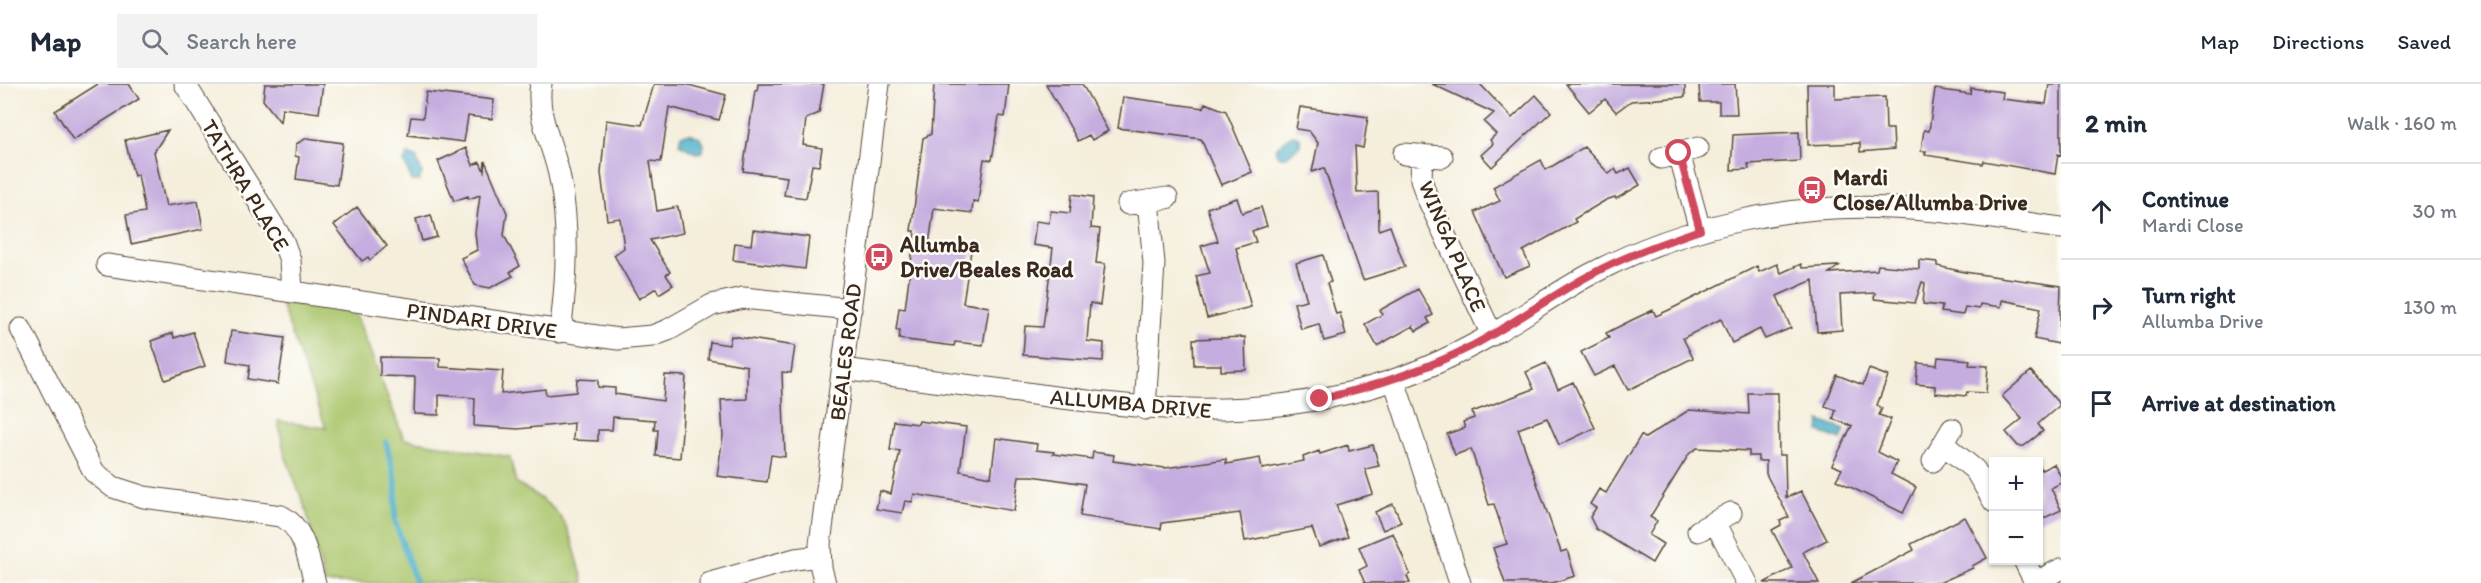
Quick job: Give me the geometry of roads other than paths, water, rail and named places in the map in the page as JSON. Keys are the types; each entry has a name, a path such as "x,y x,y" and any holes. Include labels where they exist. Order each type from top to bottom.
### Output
{"street":[{"name":"TATHRA PLACE","path":"185,84 284,241 290,260 292,291"},
{"path":"541,84 540,101 560,179 565,220 567,263 560,332"},
{"name":"BEALES ROAD","path":"825,583 820,556 879,84"},
{"path":"1679,153 1700,230"},
{"name":"WINGA PLACE","path":"1423,155 1421,180 1426,195 1492,335"},
{"path":"1145,409 1154,263 1148,201"},
{"name":"ALLUMBA DRIVE","path":"843,369 1145,409 1206,411 1262,408 1320,399 1394,380 1492,335 1600,270 1647,249 1700,230 1782,213 1864,207 1944,212 2061,228"},
{"name":"PINDARI DRIVE","path":"107,265 618,339 652,336 668,330 712,305 742,297 851,309"},
{"path":"21,329 86,459 103,481 126,493 144,497 281,516 292,521 300,532 315,583"},
{"path":"1394,380 1460,583"},
{"path":"1943,445 1975,470 1989,494"},
{"path":"1715,522 1747,583"},
{"path":"710,583 795,559 820,556"},
{"path":"2026,565 2035,583 2061,569"}],"water":[{"path":"689,133 700,137 704,147 702,152 696,153 679,144 681,135"},
{"path":"1292,135 1300,137 1300,146 1286,157 1280,157 1276,153 1277,147"},
{"path":"408,154 416,157 422,173 419,181 412,181 404,161"},
{"path":"1820,421 1845,430 1841,440 1819,432"}],"waterway":[{"path":"386,442 396,483 395,521 416,583"}],"place":[{"name":"Mardi Close/Allumba Drive","path":"1812,190"},
{"name":"Allumba Drive/Beales Road","path":"879,257"}]}
